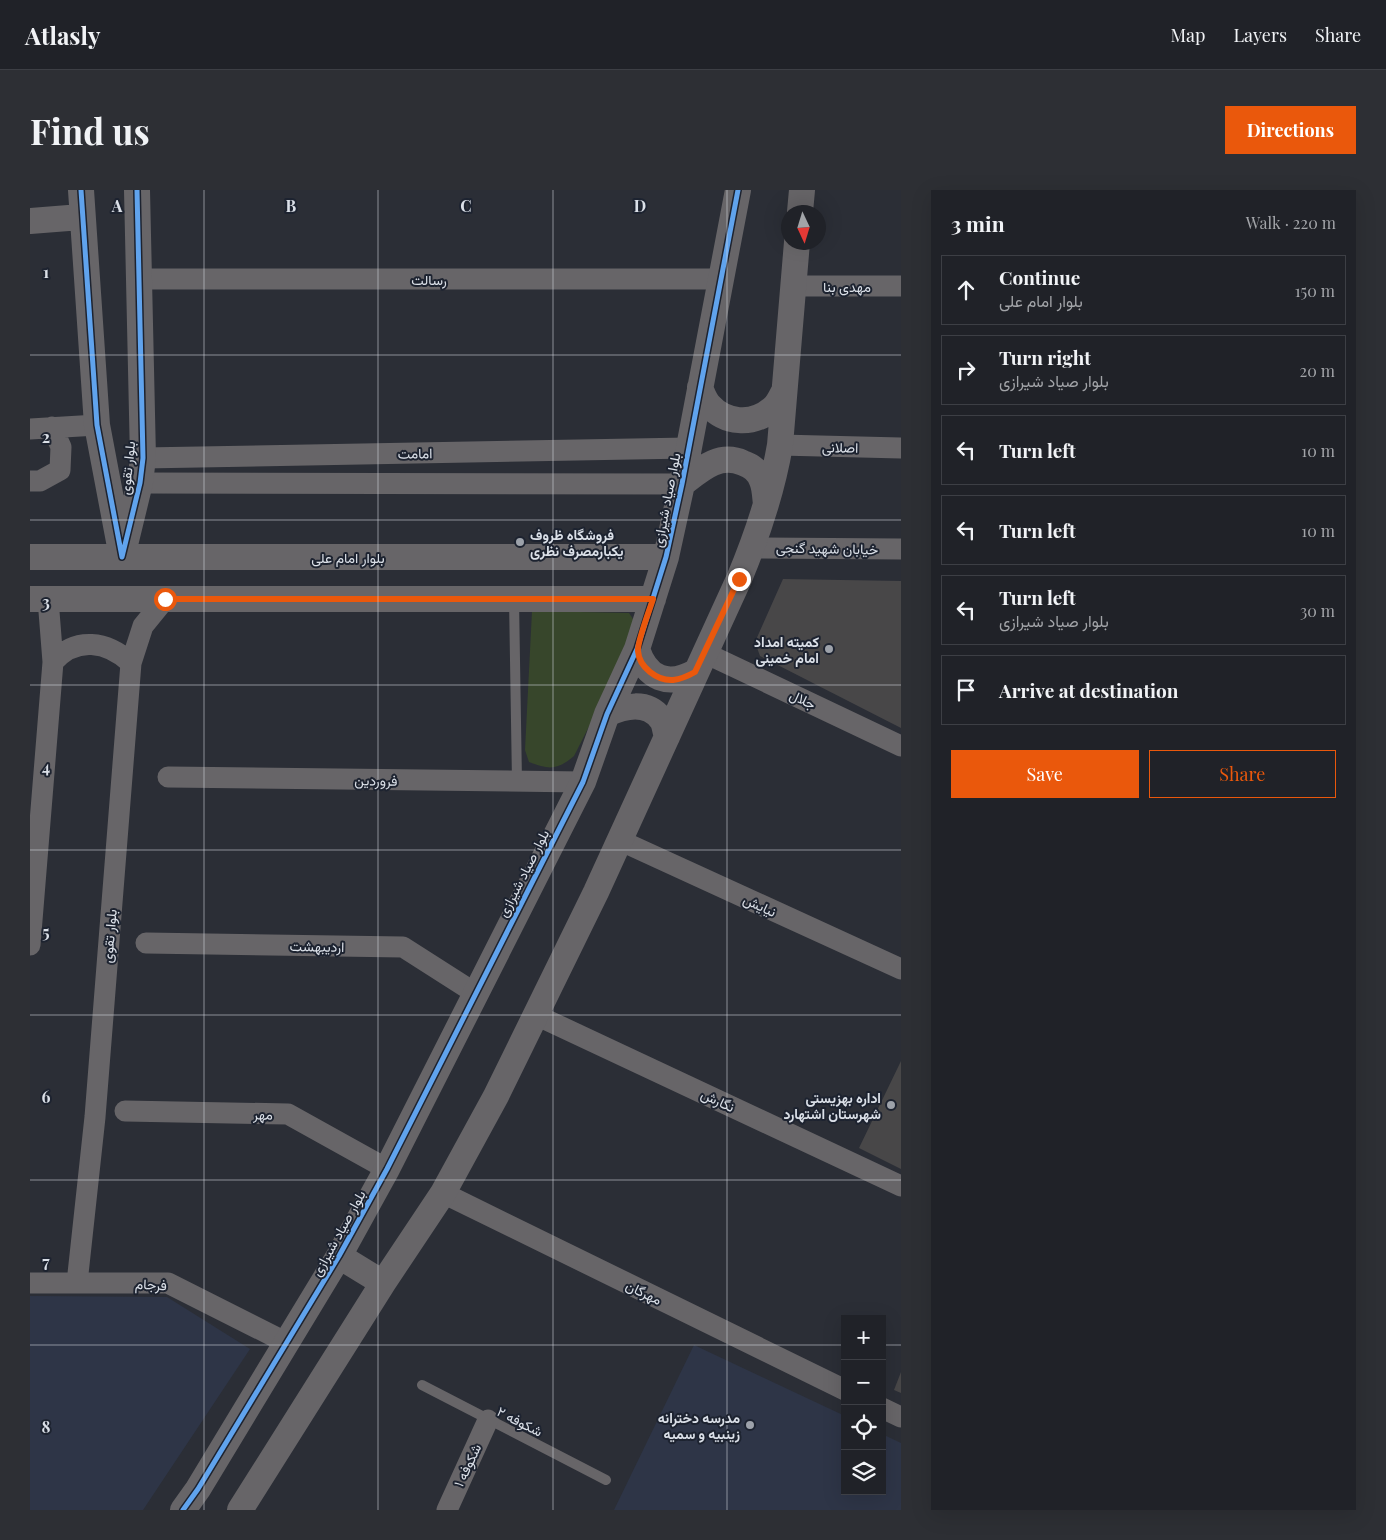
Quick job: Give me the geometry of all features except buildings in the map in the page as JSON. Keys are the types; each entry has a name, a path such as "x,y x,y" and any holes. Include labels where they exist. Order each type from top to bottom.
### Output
{"street":[{"name":"بلوار تقوی","path":"81,190 81,217 98,425 122,557"},
{"name":"بلوار تقوی","path":"122,557 141,471 137,190"},
{"name":"بلوار صیاد شیرازی","path":"183,1510 198,1489 287,1343 339,1256 387,1169 583,782 607,714 637,650 666,557 682,484 738,190"},
{"path":"801,205 802,190"},
{"path":"30,221 81,217"},
{"path":"240,1510 383,1283 443,1193 496,1096 619,840 752,548 776,469 780,445 796,250"},
{"name":"رسالت","path":"138,279 720,278"},
{"name":"مهدی بنا","path":"793,286 901,286"},
{"path":"700,387 708,404 714,410 722,416 739,421 757,419 773,409 783,394"},
{"path":"30,429 98,425"},
{"path":"30,481 40,481 60,470 61,447 52,427"},
{"name":"اصلانی","path":"780,445 901,448"},
{"name":"امامت","path":"141,471 688,448"},
{"path":"141,471 682,484 699,470 716,461 735,459 752,467 762,481 766,504"},
{"name":"خیابان شهید گنجی","path":"752,548 901,549"},
{"name":"بلوار امام علی","path":"30,557 666,557"},
{"path":"30,945 53,662 39,599 653,599"},
{"name":"بلوار تقوی","path":"77,1283 95,1117 131,663 143,626 165,599"},
{"path":"53,662 63,651 79,645 102,645 121,654 131,663"},
{"path":"637,650 641,662 659,678 671,680 684,678 700,662"},
{"name":"جلال","path":"700,662 901,746"},
{"path":"607,714 621,708 634,706 650,710 662,719 667,737"},
{"name":"فروردین","path":"168,777 583,782"},
{"name":"نیایش","path":"619,840 901,969"},
{"name":"اردیبهشت","path":"146,943 403,947 475,992"},
{"name":"نگارش","path":"536,1015 901,1186"},
{"name":"مهر","path":"125,1111 288,1114 387,1169"},
{"name":"مهرگان","path":"443,1193 841,1388"},
{"path":"339,1256 383,1283"},
{"name":"فرجام","path":"30,1283 168,1283 287,1343"},
{"path":"886,1410 901,1418"},
{"name":"شکوفه ۱","path":"447,1510 488,1420"}],"lane":[{"path":"514,599 517,782"},
{"name":"شکوفه ۲","path":"422,1385 606,1480"}],"shaded area":[{"path":"30,1296 167,1297 250,1349 143,1510 30,1510"},
{"name":"مدرسه دخترانه زینبیه و سمیه","path":"694,1345 841,1414 841,1495 886,1495 886,1436 901,1443 901,1510 614,1510"}],"green space":[{"path":"532,611 629,613 639,628 574,756 563,764 553,767 529,762 525,750"}],"cycle path":[{"path":"81,190 97,425 122,557 140,483 143,458 137,190"},
{"path":"183,1510 198,1489 339,1256 387,1169 583,782 607,714 637,649 666,557 682,484 738,190"}],"place":[{"name":"فروشگاه ظروف یکبارمصرف نظری","path":"520,542"},
{"name":"کمیته امداد امام خمینی","path":"829,649"},
{"name":"اداره بهزیستی شهرستان اشتهارد","path":"891,1105"},
{"name":"مدرسه دخترانه زینبیه و سمیه","path":"750,1425"}],"route":[{"path":"165,599 653,599 637,650 641,662 649,671 659,678 671,680 684,678 695,672 739,579"}]}
